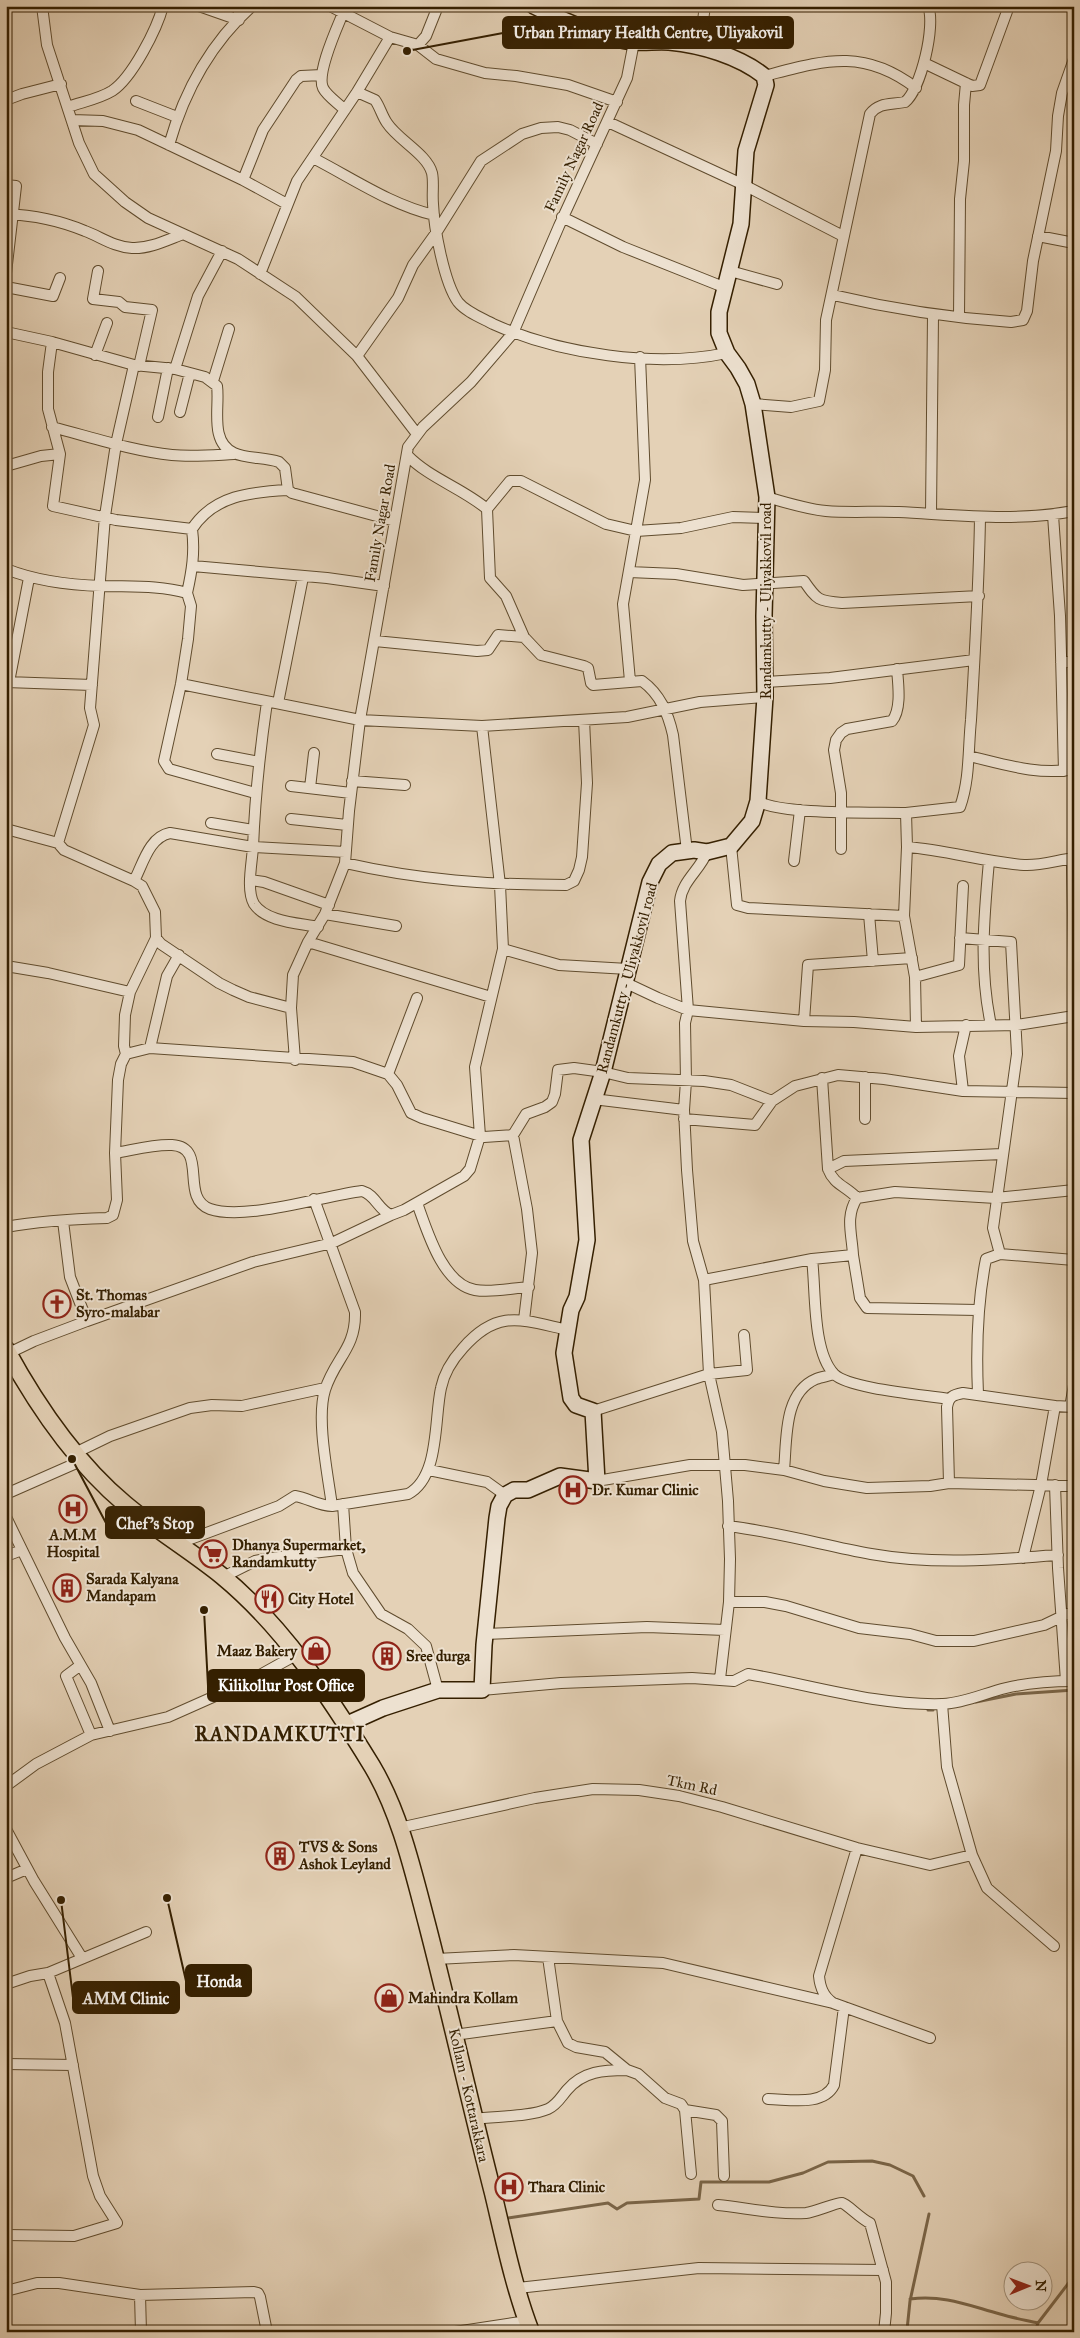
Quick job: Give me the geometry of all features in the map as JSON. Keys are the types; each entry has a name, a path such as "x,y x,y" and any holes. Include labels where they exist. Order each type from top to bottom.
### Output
{"main road":[{"name":"Kollam - Kottarakkara","path":"7,1351 30,1389 78,1457 122,1502 223,1577 266,1619 296,1655 345,1725 388,1797 399,1828 436,1959 474,2119 529,2326"}],"street":[{"path":"42,6 47,45 62,84 85,160 94,174 125,202 148,218 222,252 296,297 357,356 416,434"},
{"path":"68,107 104,94 125,80 158,22 163,6"},
{"path":"199,6 238,20"},
{"path":"238,20 239,6"},
{"path":"169,145 177,116 186,94 217,45 252,6"},
{"path":"330,6 390,37 418,45 436,59 486,73 568,85 617,102"},
{"path":"418,45 426,36 438,6"},
{"path":"534,6 608,37 634,42 668,42 728,56 754,68 764,76 816,63 848,60 891,73 916,88"},
{"path":"699,48 705,6"},
{"path":"754,404 791,407 819,401 825,370 826,320 833,295 843,236 870,114 875,107 881,104 905,102 916,88 924,63 931,21 928,6"},
{"path":"924,63 972,86 980,85 1009,6"},
{"path":"343,13 321,80 325,91 345,110"},
{"path":"260,274 287,204 304,168 313,158 357,92 390,37"},
{"name":"Family Nagar Road","path":"295,1060 291,1008 293,975 308,942 327,910 345,858 347,824 360,720 408,447 416,434 472,382 513,332 562,217 617,102 627,78 634,42"},
{"path":"833,295 933,315 1010,322 1023,320 1027,311 1038,236 1056,151 1058,116 1062,93 1074,59"},
{"path":"243,180 263,130 296,80 301,76 322,75"},
{"name":"Randamkutty - Uliyakkovil road","path":"593,1412 576,1405 570,1398 564,1353 571,1310 577,1297 587,1240 581,1140 592,1099 603,1072 626,975 653,876 660,864 672,853 687,851 707,852 731,846 752,821 758,801 766,682 765,584 767,497 754,404 738,368 727,352 719,333 718,323 741,224 746,151 766,85 764,76"},
{"path":"959,317 960,199 964,161 966,83"},
{"path":"6,100 62,84"},
{"path":"357,92 375,100 386,122 426,161 432,174 436,233 449,283 459,303 479,317 513,332 573,350 640,357 700,358 727,352"},
{"path":"136,102 177,116"},
{"path":"72,120 103,120 138,130 243,180 287,204"},
{"path":"608,122 744,185 843,236"},
{"path":"357,356 398,298 413,265 436,233 481,161 522,134 541,128 558,127 570,130 597,144"},
{"path":"313,158 360,184 420,212 434,215"},
{"path":"6,185 16,186 10,214 6,273"},
{"path":"10,214 36,217 70,226 112,244 133,248 148,246 183,234"},
{"path":"562,217 623,248 726,288"},
{"path":"1038,236 1074,243"},
{"path":"158,416 172,369 198,296 222,252"},
{"path":"58,844 94,725 90,708 105,516 116,444 152,310 125,307 118,302 94,299 98,271"},
{"path":"730,271 777,284"},
{"path":"6,287 53,296 60,278"},
{"path":"931,514 933,315"},
{"path":"95,355 108,323"},
{"path":"213,381 230,329"},
{"path":"6,332 52,342 137,366 172,369 213,381 217,386 218,394 219,434 222,442 234,454"},
{"path":"52,342 47,392 52,426 60,454 53,506 105,516 116,520 192,529"},
{"path":"630,681 623,604 645,480 640,357"},
{"path":"180,412 190,373"},
{"path":"52,426 116,444 170,455 234,454 279,462 285,468 288,490"},
{"path":"6,466 41,456 60,454"},
{"path":"407,455 417,466 456,487 487,508"},
{"path":"687,851 676,750 670,720 664,708 650,687 642,681 593,685 588,668 541,654 524,637 506,596 490,578 487,508 510,481 518,480 566,502 606,524 636,530 681,528 733,517 768,518"},
{"path":"255,793 178,772 166,765 164,755 181,684 190,617 191,606 187,593 193,566 194,546 192,529 203,515 232,496 251,492 288,490 292,493 396,521"},
{"path":"767,497 802,508 828,511 1000,518 1053,515 1074,511"},
{"path":"969,756 1016,768 1069,770 1053,515"},
{"path":"758,801 766,806 800,810 906,813 960,807 964,795 969,756 979,596 980,517"},
{"path":"193,566 327,578 384,586"},
{"path":"6,569 29,578 99,586 152,587 187,593"},
{"path":"629,572 676,574 742,585 804,581 810,594 820,600 842,603 979,596"},
{"path":"278,703 303,577"},
{"path":"29,578 8,682 92,684"},
{"path":"375,641 477,651 488,650 498,636 524,637"},
{"path":"766,682 830,678 974,660"},
{"path":"1061,662 1074,662"},
{"path":"841,849 839,775 834,750 836,740 847,729 892,721 896,717 898,669"},
{"path":"181,684 360,720 482,726 627,717 700,702 765,697"},
{"path":"267,702 255,793 251,880 253,903 265,914 318,927"},
{"path":"134,881 151,847 163,834 182,833 253,847 345,858 395,874 500,885 566,885 574,881 579,870 586,783 584,720"},
{"path":"7,1351 253,1262 332,1242 416,1203 464,1176 470,1169 480,1136 475,1067 490,997 503,949 500,885 482,726"},
{"path":"310,788 314,753"},
{"path":"217,754 258,762"},
{"path":"352,781 405,785"},
{"path":"291,786 351,793"},
{"path":"794,861 800,810"},
{"path":"906,813 907,847 904,916 915,977 916,1027"},
{"path":"291,819 347,824"},
{"path":"211,823 254,830"},
{"path":"6,829 58,844 64,850 142,886 154,912 156,938 130,992 125,1015 124,1046 126,1054 121,1064 118,1080 115,1152 117,1200 113,1215 63,1221 44,1220 6,1226"},
{"path":"731,846 737,904 748,908 904,916"},
{"path":"907,847 937,850 989,861 1027,865 1073,858 1074,970"},
{"path":"707,852 700,867 681,893 681,927 688,1010 685,1023 686,1082 684,1115 693,1241 704,1280 709,1374 722,1432 726,1466 729,1602 720,1679"},
{"path":"989,861 983,983 991,1025"},
{"path":"251,880 264,882 327,910 396,926"},
{"path":"915,977 959,965 963,886"},
{"path":"868,914 873,961"},
{"path":"156,938 161,944 232,990 249,997 291,1008"},
{"path":"960,938 1011,942 1017,1054 1013,1093 1006,1122 992,1228 1000,1254"},
{"path":"308,942 490,997"},
{"path":"503,949 559,965 626,975 658,998 688,1010 804,1021 854,1022 916,1027 966,1025 1017,1026 1074,1016"},
{"path":"150,1048 167,976 179,955"},
{"path":"804,1021 808,965 912,958"},
{"path":"6,966 48,973 130,992"},
{"path":"388,1074 417,998"},
{"path":"963,1091 959,1056 966,1025"},
{"path":"126,1054 150,1048 295,1060 353,1062 388,1074 397,1085 411,1113 480,1136 513,1135"},
{"path":"524,1320 532,1253 527,1209 513,1135 526,1114 545,1107 552,1102 558,1070 574,1068 628,1078 730,1084 772,1101"},
{"path":"592,1099 755,1125 772,1101 795,1086 838,1075 866,1077 963,1091 1074,1093"},
{"path":"865,1119 866,1077"},
{"path":"822,1078 828,1169 832,1178 839,1186 848,1188 857,1198"},
{"path":"115,1152 170,1144 181,1146 186,1149 192,1159 193,1178 198,1201 218,1211 270,1208 362,1191 370,1193 386,1213 391,1215"},
{"path":"828,1169 844,1162 1002,1154"},
{"path":"857,1198 895,1192 996,1198 1074,1190"},
{"path":"857,1198 851,1208 849,1223 860,1298 867,1308 978,1310"},
{"path":"314,1199 352,1298 355,1326 352,1340 325,1388 322,1404 323,1426 346,1549 353,1573 381,1614 408,1629 426,1646 438,1690"},
{"path":"416,1203 443,1264 460,1283 468,1288 478,1290 529,1287"},
{"path":"63,1221 70,1277 87,1321"},
{"path":"978,1394 976,1352 978,1310 986,1258 1000,1254 1074,1260"},
{"path":"704,1280 812,1259 853,1255"},
{"path":"812,1259 818,1325 823,1354 834,1374"},
{"path":"177,1544 279,1506 295,1496 307,1498 323,1506 408,1494 416,1490 429,1470 441,1387 448,1368 467,1343 484,1327 493,1322 524,1320 568,1330"},
{"path":"597,1481 593,1412 709,1374 747,1370 744,1336"},
{"path":"784,1470 790,1411 794,1399 804,1387 815,1379 834,1374 863,1386 949,1399"},
{"path":"949,1483 947,1439 949,1399 953,1395 963,1393 978,1394 1056,1406 1072,1406 1074,1385"},
{"path":"6,1494 78,1457 110,1436 190,1408 212,1405 242,1406 325,1388"},
{"path":"1023,1558 1042,1485 1056,1406"},
{"path":"482,1690 485,1634 497,1518 504,1495 514,1490 528,1490 560,1476 597,1481 690,1464 745,1465 784,1470 824,1481 867,1488 930,1486 949,1483 1074,1486"},
{"path":"429,1470 488,1482 504,1495"},
{"path":"345,1725 383,1708 438,1690 482,1690 561,1682 720,1679 734,1681 748,1674 844,1694 906,1703 942,1704 961,1702 1007,1688 1070,1681 1062,1617 1055,1485"},
{"path":"6,1517 65,1638 92,1683 110,1731"},
{"path":"728,1526 786,1535 871,1554 914,1559 962,1562 1058,1555"},
{"path":"223,1577 254,1561 346,1549"},
{"path":"6,1556 22,1550"},
{"path":"729,1602 765,1602 786,1606 859,1628 910,1634 936,1641 974,1641 1044,1625 1067,1614 1074,1614"},
{"path":"485,1634 646,1627 725,1630"},
{"path":"6,1786 36,1764 91,1735 168,1718 249,1681 296,1655"},
{"path":"78,1667 66,1676 91,1735"},
{"path":"942,1704 947,1767 972,1855 987,1888 1054,1946"},
{"name":"Tkm Rd","path":"399,1828 535,1798 593,1789 639,1790 679,1796 722,1807 857,1848 930,1865 972,1855"},
{"path":"6,1829 27,1869 82,1958"},
{"path":"832,2003 823,1993 819,1976 857,1848"},
{"path":"6,1878 27,1869"},
{"path":"6,1984 30,1976 48,1974 146,1932"},
{"path":"436,1959 514,1955 663,1963 832,2003 930,2038"},
{"path":"548,1957 557,2021 568,2043 576,2048 605,2052 628,2070 638,2074 665,2098 681,2104 685,2110 691,2174"},
{"path":"6,2235 74,2236 117,2223 100,2196 93,2176 65,2023 48,1974"},
{"path":"768,2099 809,2100 831,2092 834,2085 844,2007"},
{"path":"454,2035 557,2021"},
{"path":"6,2064 73,2065"},
{"path":"474,2119 538,2112 549,2109 558,2103 575,2082 588,2074 604,2070 628,2070"},
{"path":"685,2110 716,2115 722,2121 724,2176"},
{"path":"718,2204 804,2213 820,2211 839,2202 844,2203 858,2217 870,2223 886,2282 884,2332"},
{"path":"518,2288 699,2268 883,2270"},
{"path":"6,2291 37,2283 59,2283 140,2295 258,2293 267,2332"},
{"path":"140,2295 141,2332"},
{"path":"455,2332 529,2326"}],"waterway":[{"path":"976,1702 1016,1694 1074,1690"},
{"path":"928,1710 933,1710"},
{"path":"508,2218 608,2203 617,2209 627,2203 699,2199 701,2182 769,2182 803,2173 828,2162 872,2161 890,2165 913,2176 924,2196"},
{"path":"907,2330 910,2301 929,2214"},
{"path":"1035,2332 1038,2323 1074,2276"},
{"path":"910,2299 934,2298 945,2300 1038,2323"}],"place":[{"name":"Urban Primary Health Centre, Uliyakovil","path":"407,51"},
{"name":"St. Thomas Syro-malabar","path":"57,1304"},
{"name":"Chef's Stop","path":"72,1459"},
{"name":"Dr. Kumar Clinic","path":"573,1490"},
{"name":"A.M.M Hospital","path":"73,1509"},
{"name":"Dhanya Supermarket, Randamkutty","path":"213,1554"},
{"name":"Sarada Kalyana Mandapam","path":"67,1588"},
{"name":"City Hotel","path":"269,1599"},
{"name":"Kilikollur Post Office","path":"204,1610"},
{"name":"Maaz Bakery","path":"316,1651"},
{"name":"Sree durga","path":"387,1656"},
{"name":"TVS & Sons Ashok Leyland","path":"280,1856"},
{"name":"Honda","path":"167,1898"},
{"name":"AMM Clinic","path":"61,1900"},
{"name":"Mahindra Kollam","path":"389,1998"},
{"name":"Thara Clinic","path":"509,2187"}],"district":[{"name":"RANDAMKUTTI","path":"280,1734"}]}
